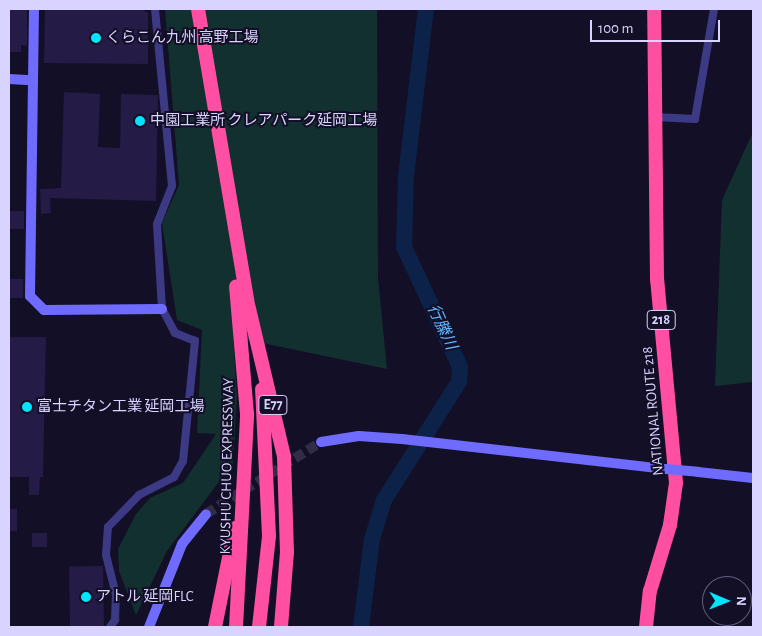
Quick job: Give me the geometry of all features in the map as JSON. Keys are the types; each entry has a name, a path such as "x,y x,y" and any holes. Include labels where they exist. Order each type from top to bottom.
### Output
{"highway":[{"name":"KYUSHU CHUO EXPRESSWAY","path":"198,9 252,327 286,471 282,627"},
{"name":"NATIONAL ROUTE 218","path":"646,627 650,591 670,525 676,483 657,280 654,9"},
{"name":"KYUSHU CHUO EXPRESSWAY","path":"228,186 247,440 236,627"},
{"path":"252,327 264,412 269,505 266,583 258,627"},
{"path":"215,627 238,504 240,336"}],"street":[{"path":"34,9 31,80 30,296 44,310 162,309"},
{"path":"110,627 115,620 116,595 106,555 108,527 139,496 174,477 183,461 195,341 175,333 162,309 157,224 172,186 155,9"},
{"path":"655,117 695,119 714,9"},
{"path":"9,79 31,80"},
{"path":"321,442 359,436 402,439 753,478"},
{"path":"149,627 182,544 206,514"}],"green space":[{"path":"165,9 377,9 378,278 387,369 233,337 237,396 233,463 167,551 136,615 119,571 118,549 136,514 150,498 183,483 216,434 197,433 202,330 177,320 162,223 179,185"},
{"path":"753,132 753,382 715,386 722,200"}],"building":[{"path":"9,9 27,9 27,46 21,45 21,52 9,52"},
{"name":"くらこん九州 高野工場","path":"45,9 141,9 148,13 148,64 44,63"},
{"name":"中園工業所 クレアパーク延岡工場","path":"64,92 100,94 98,147 120,148 121,94 158,95 156,201 50,198 51,213 41,214 40,189 61,188"},
{"path":"9,211 24,211 24,229 9,229"},
{"path":"9,279 23,279 23,298 9,298"},
{"name":"富士チタン工業 延岡工場","path":"9,337 46,337 43,477 40,477 39,495 29,495 29,477 9,477"},
{"path":"9,509 17,509 17,531 9,531"},
{"path":"32,533 47,533 47,547 32,547"},
{"name":"アトル 延岡FLC","path":"103,566 104,627 70,627 69,567"}],"waterway":[{"name":"行縢川","path":"361,627 372,539 384,500 459,382 460,367 404,247 406,176 426,9"}],"tunnel":[{"path":"206,514 321,442"}],"place":[{"name":"くらこん九州 高野工場","path":"96,38"},
{"name":"中園工業所 クレアパーク延岡工場","path":"140,121"},
{"name":"富士チタン工業 延岡工場","path":"27,407"},
{"name":"アトル 延岡FLC","path":"86,597"}]}
